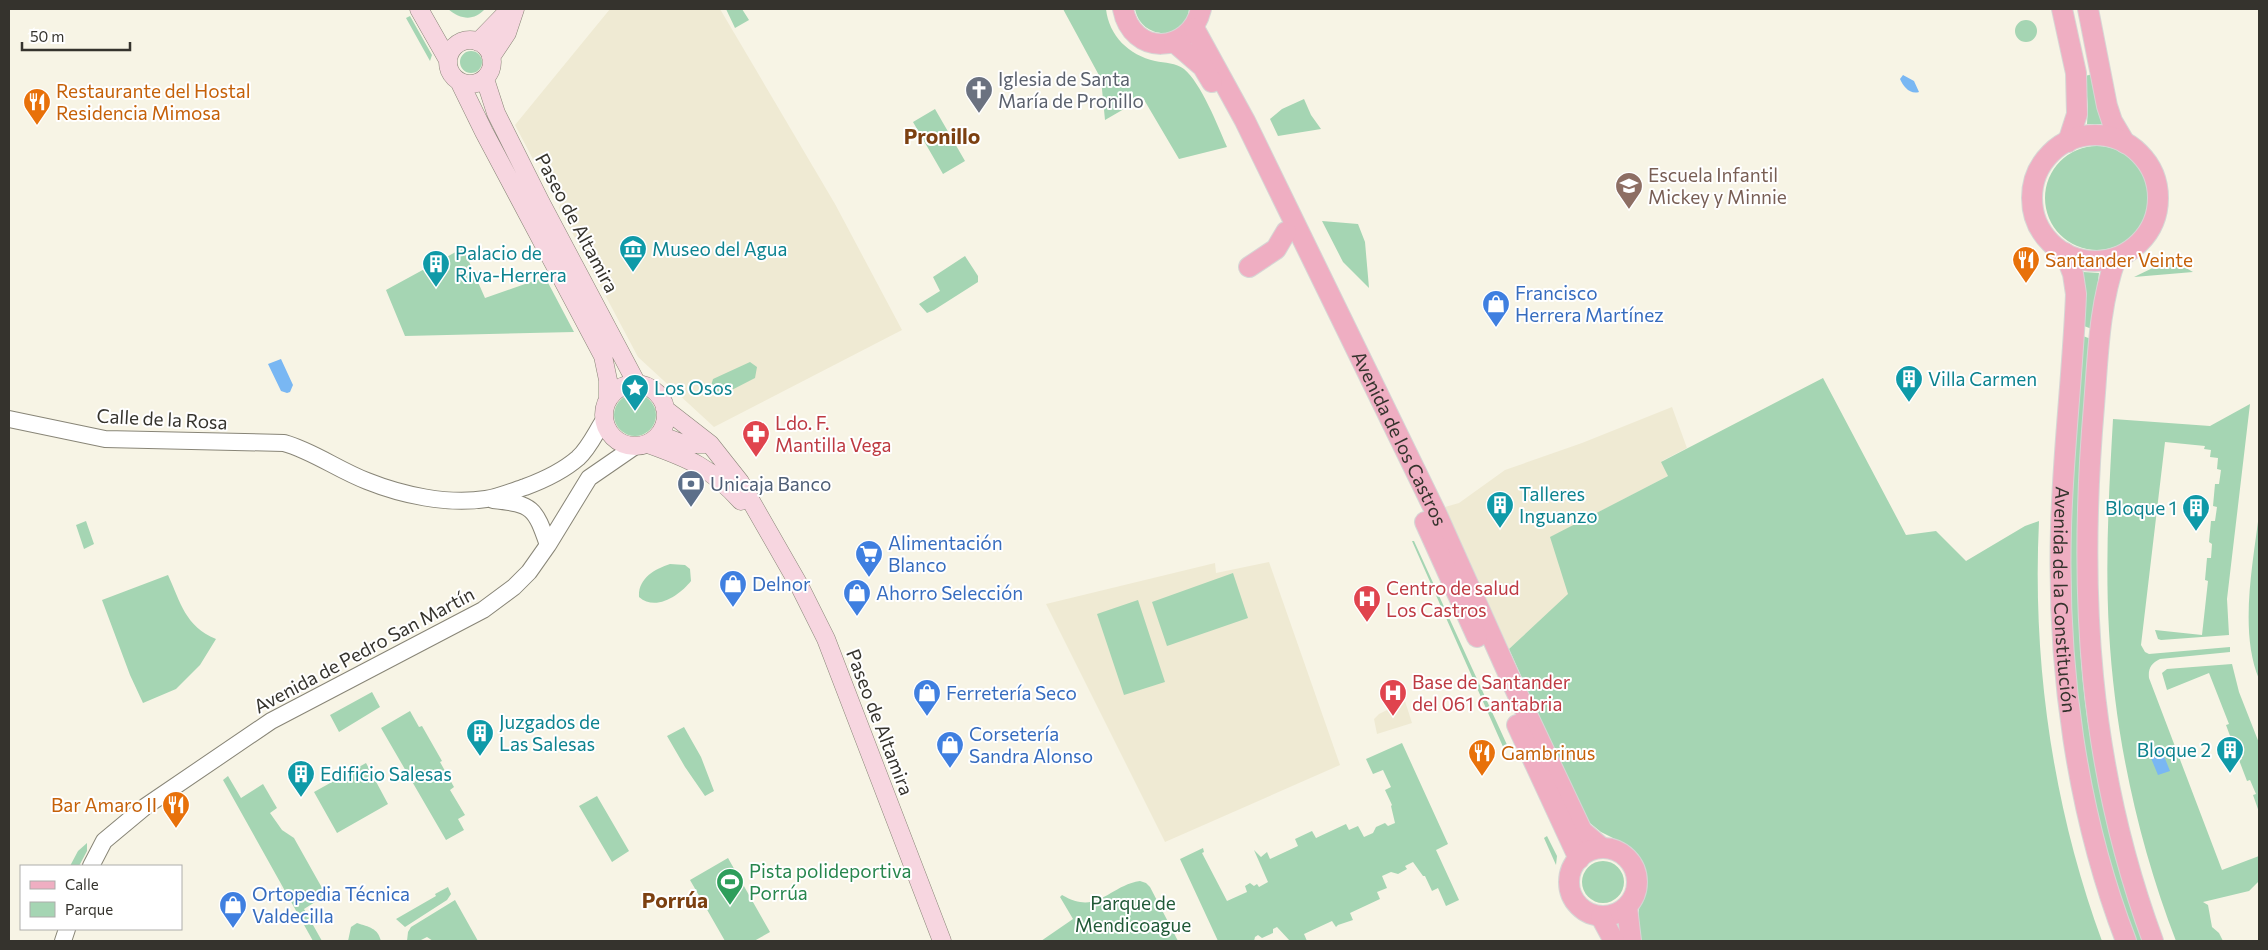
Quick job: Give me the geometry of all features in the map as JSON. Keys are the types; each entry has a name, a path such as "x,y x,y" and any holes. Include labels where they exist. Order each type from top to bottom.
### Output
{"main road":[{"path":"448,60 452,48 470,41 510,9"},
{"path":"491,57 507,33 515,9"},
{"path":"1123,9 1126,21 1132,31 1151,43 1163,44 1185,37 1194,28 1201,9"},
{"path":"2062,9 2076,73 2077,114 2068,142"},
{"path":"2088,9 2107,106 2112,122 2125,143"},
{"path":"421,12 445,32 487,48 491,57 490,72 485,79 474,84 460,83"},
{"name":"Paseo de Altamira","path":"421,12 448,60 451,75 460,83 603,356 608,380 608,400"},
{"name":"Avenida de los Castros","path":"1194,28 1245,121 1438,517 1516,691 1582,831 1602,848"},
{"name":"Avenida de los Castros","path":"1174,42 1203,67 1219,94 1426,523 1579,859"},
{"name":"Paseo de Altamira","path":"485,79 496,113 541,203 637,384"},
{"path":"2098,136 2125,143 2137,151 2149,166 2156,180 2158,212 2153,225 2141,243 2116,258 2098,262 2083,260 2065,253 2042,232 2032,203 2033,188 2045,160 2055,150 2068,142 2082,137 2098,136"},
{"path":"1249,267 1276,249 1286,232"},
{"name":"Avenida de la Constitución","path":"2065,253 2073,274 2076,294 2061,529 2060,582 2066,690 2082,790 2103,870 2126,941"},
{"name":"Avenida de la Constitución","path":"2116,258 2108,280 2103,306 2092,421 2086,522 2088,629 2093,689 2106,779 2128,864 2153,941"},
{"path":"647,442 665,423 665,409 655,392 637,384 620,388 608,400 604,413 604,420 609,434 620,443 710,444"},
{"name":"Paseo de Altamira","path":"665,409 710,444 740,482 821,627 942,941"},
{"name":"Paseo de Altamira","path":"647,442 688,458 705,468 724,482 763,526"},
{"path":"1602,848 1614,850 1624,855 1634,869 1637,886 1634,898 1627,907 1610,916 1601,917 1582,909 1572,894 1570,877 1579,859 1589,851 1602,848"},
{"path":"1627,907 1631,941"},
{"path":"1601,917 1614,941"}],"street":[{"name":"Calle de la Rosa","path":"9,419 105,439 284,443 296,447 343,471 387,487 443,500 488,499"},
{"path":"488,499 538,482 559,472 579,457 604,420"},
{"name":"Avenida de Pedro San Martín","path":"92,865 104,841 146,806 271,721 483,610 514,587 548,546 589,478 647,442"},
{"path":"488,499 513,502 531,509 537,515 548,546"}],"shaded area":[{"path":"610,9 720,9 835,204 902,330 714,427 638,357 559,208 563,195 547,167 534,161 515,125"},
{"path":"1672,407 1687,448 1662,461 1668,476 1551,537 1569,594 1509,649 1445,507 1459,503 1505,470 1582,443"},
{"path":"1269,562 1340,765 1165,842 1046,604 1215,563 1216,573"},
{"name":"Base de Santander del 061 Cantabria","path":"1405,701 1412,723 1377,734 1374,719 1379,714"}],"green space":[{"path":"448,9 485,9 476,16 467,18"},
{"path":"726,9 742,9 749,20 735,28"},
{"path":"1063,9 1106,9 1111,28 1129,49 1146,58 1174,64 1184,69 1203,94 1227,147 1179,159 1143,98 1105,120 1101,79"},
{"path":"1135,9 1189,9 1186,20 1180,27 1172,32 1163,33 1145,27"},
{"path":"410,16 432,55 430,61 406,18"},
{"path":"2026,20 2034,23 2037,31 2034,39 2026,42 2018,39 2015,31 2018,23"},
{"path":"471,51 479,54 482,62 479,70 471,73 463,70 460,62 463,54"},
{"path":"2093,74 2102,124 2087,124 2088,107 2085,76"},
{"path":"1304,99 1311,115 1321,129 1278,136 1270,119 1282,109"},
{"path":"935,109 965,161 943,174 913,122"},
{"path":"2097,146 2117,150 2134,161 2145,178 2149,198 2145,218 2134,235 2117,246 2097,250 2077,246 2060,235 2049,218 2045,198 2049,178 2060,161 2077,150"},
{"path":"1322,221 1358,224 1365,242 1369,288 1343,262"},
{"path":"463,248 485,298 545,277 574,332 405,336 386,290"},
{"path":"965,256 978,276 978,282 927,313 919,304 940,291 933,277"},
{"path":"2163,263 2179,264 2193,272 2134,277"},
{"path":"2083,272 2099,273 2092,329 2084,326 2086,291"},
{"path":"2083,336 2091,339 2079,538 2078,587 2083,686 2090,736 2101,788 2144,941 2135,941 2107,855 2093,794 2077,702 2069,574 2073,472"},
{"path":"750,362 757,367 755,378 722,395 714,393 711,386 713,379"},
{"path":"1823,378 1906,535 1936,531 1966,561 2025,526 2039,521 2039,628 2050,734 2070,839 2102,941 1640,941 1637,922 1639,909 1646,892 1647,878 1641,862 1625,844 1601,832 1585,819 1509,649 1568,594 1550,537 1668,476 1661,462"},
{"path":"639,394 647,397 653,403 656,415 653,427 647,433 631,436 623,433 617,427 614,411 617,403 623,397"},
{"path":"2250,404 2227,599 2229,635 2161,640 2158,639 2155,630 2202,635 2208,581 2205,580 2207,558 2211,558 2212,544 2209,542 2211,521 2215,521 2217,507 2213,506 2215,484 2219,484 2221,470 2217,469 2218,458 2210,457 2211,450 2204,449 2205,446 2165,442 2141,645 2145,652 2149,654 2230,647 2230,652 2160,659 2154,662 2151,667 2149,678 2222,870 2259,856 2259,881 2249,891 2203,902 2208,905 2212,927 2219,933 2223,941 2176,941 2150,866 2130,789 2112,671 2107,551 2113,419 2210,426"},
{"path":"2259,514 2259,679 2253,660 2250,640 2249,597"},
{"path":"86,521 94,544 84,549 76,525"},
{"path":"1412,541 1414,541 1508,747 1504,749"},
{"path":"670,564 685,565 690,569 691,581 681,592 667,600 653,603 639,597 641,585 648,575"},
{"path":"1233,573 1248,618 1167,646 1152,602"},
{"path":"168,575 185,613 197,627 216,639 200,665 176,689 143,703 130,675 102,600"},
{"path":"1138,600 1165,682 1124,695 1097,614"},
{"path":"2232,664 2239,692 2259,743 2259,812 2253,795 2256,794 2250,780 2247,781 2239,760 2242,759 2237,745 2234,746 2233,744 2226,725 2229,724 2209,673 2167,690 2162,673 2167,669"},
{"path":"372,692 380,707 339,732 330,715"},
{"path":"410,711 419,727 422,726 442,761 440,762 454,787 450,790 465,815 458,819 464,830 446,840 381,728"},
{"path":"684,727 701,757 714,791 705,796 667,736"},
{"path":"1402,743 1448,844 1436,850 1459,900 1446,906 1438,888 1432,891 1425,876 1423,876 1413,862 1405,866 1407,869 1398,874 1391,872 1382,876 1387,888 1377,892 1380,899 1350,913 1353,920 1336,927 1332,921 1304,934 1307,941 1290,941 1277,927 1273,929 1273,933 1262,938 1258,935 1254,941 1218,941 1180,859 1203,848 1204,852 1202,853 1227,901 1247,892 1245,886 1250,883 1254,886 1257,884 1259,887 1268,882 1254,850 1261,857 1267,852 1270,859 1298,846 1295,839 1312,831 1316,838 1346,824 1349,830 1358,826 1364,837 1373,833 1376,827 1385,823 1388,826 1395,823 1392,805 1385,790 1391,787 1383,770 1373,774 1366,759"},
{"path":"366,763 388,804 337,833 314,792"},
{"path":"228,776 241,798 263,784 277,808 270,813 282,830 294,838 326,895 304,909 322,941 313,941 223,780"},
{"path":"597,796 629,851 612,862 579,806"},
{"path":"1547,836 1557,856 1556,865 1544,838"},
{"path":"87,843 87,851 80,865 71,865 78,851"},
{"name":"Pista polideportiva Porrúa","path":"728,858 770,932 754,941 725,941 690,880"},
{"path":"1603,861 1618,867 1624,882 1618,897 1603,903 1588,897 1582,882 1588,867"},
{"name":"Parque de Mendicoague","path":"1140,881 1150,887 1178,941 1041,941 1073,919 1060,897 1062,895 1074,901 1094,901 1119,888"},
{"path":"448,887 451,894 447,900 405,927 396,919 436,896 435,894"},
{"path":"455,900 478,941 433,941 427,937 419,941 407,941 408,932 411,927"},
{"path":"357,923 369,927 378,933 381,941 348,941 351,927"}],"water":[{"path":"1903,75 1914,81 1919,92 1910,91 1905,87 1900,79"},
{"path":"281,359 293,385 290,392 287,393 281,391 268,364"},
{"path":"2160,746 2170,771 2158,775 2148,751"}],"place":[{"name":"Iglesia de Santa María de Pronillo","path":"979,114"},
{"name":"Restaurante del Hostal Residencia Mimosa","path":"37,126"},
{"name":"Escuela Infantil Mickey y Minnie","path":"1629,210"},
{"name":"Museo del Agua","path":"633,273"},
{"name":"Santander Veinte","path":"2026,284"},
{"name":"Palacio de Riva-Herrera","path":"436,288"},
{"name":"Francisco Herrera Martínez","path":"1496,328"},
{"name":"Villa Carmen","path":"1909,403"},
{"name":"Los Osos","path":"635,412"},
{"name":"Ldo. F. Mantilla Vega","path":"756,458"},
{"name":"Unicaja Banco","path":"691,508"},
{"name":"Talleres Inguanzo","path":"1500,529"},
{"name":"Bloque 1","path":"2196,532"},
{"name":"Alimentación Blanco","path":"869,578"},
{"name":"Delnor","path":"733,608"},
{"name":"Ahorro Selección","path":"857,617"},
{"name":"Centro de salud Los Castros","path":"1367,623"},
{"name":"Ferretería Seco","path":"927,717"},
{"name":"Base de Santander del 061 Cantabria","path":"1393,717"},
{"name":"Juzgados de Las Salesas","path":"480,757"},
{"name":"Corsetería Sandra Alonso","path":"950,769"},
{"name":"Bloque 2","path":"2230,774"},
{"name":"Gambrinus","path":"1482,777"},
{"name":"Edificio Salesas","path":"301,798"},
{"name":"Bar Amaro II","path":"176,829"},
{"name":"Pista polideportiva Porrúa","path":"730,906"},
{"name":"Ortopedia Técnica Valdecilla","path":"233,929"}],"district":[{"name":"Pronillo","path":"942,137"},
{"name":"Porrúa","path":"675,901"}]}
